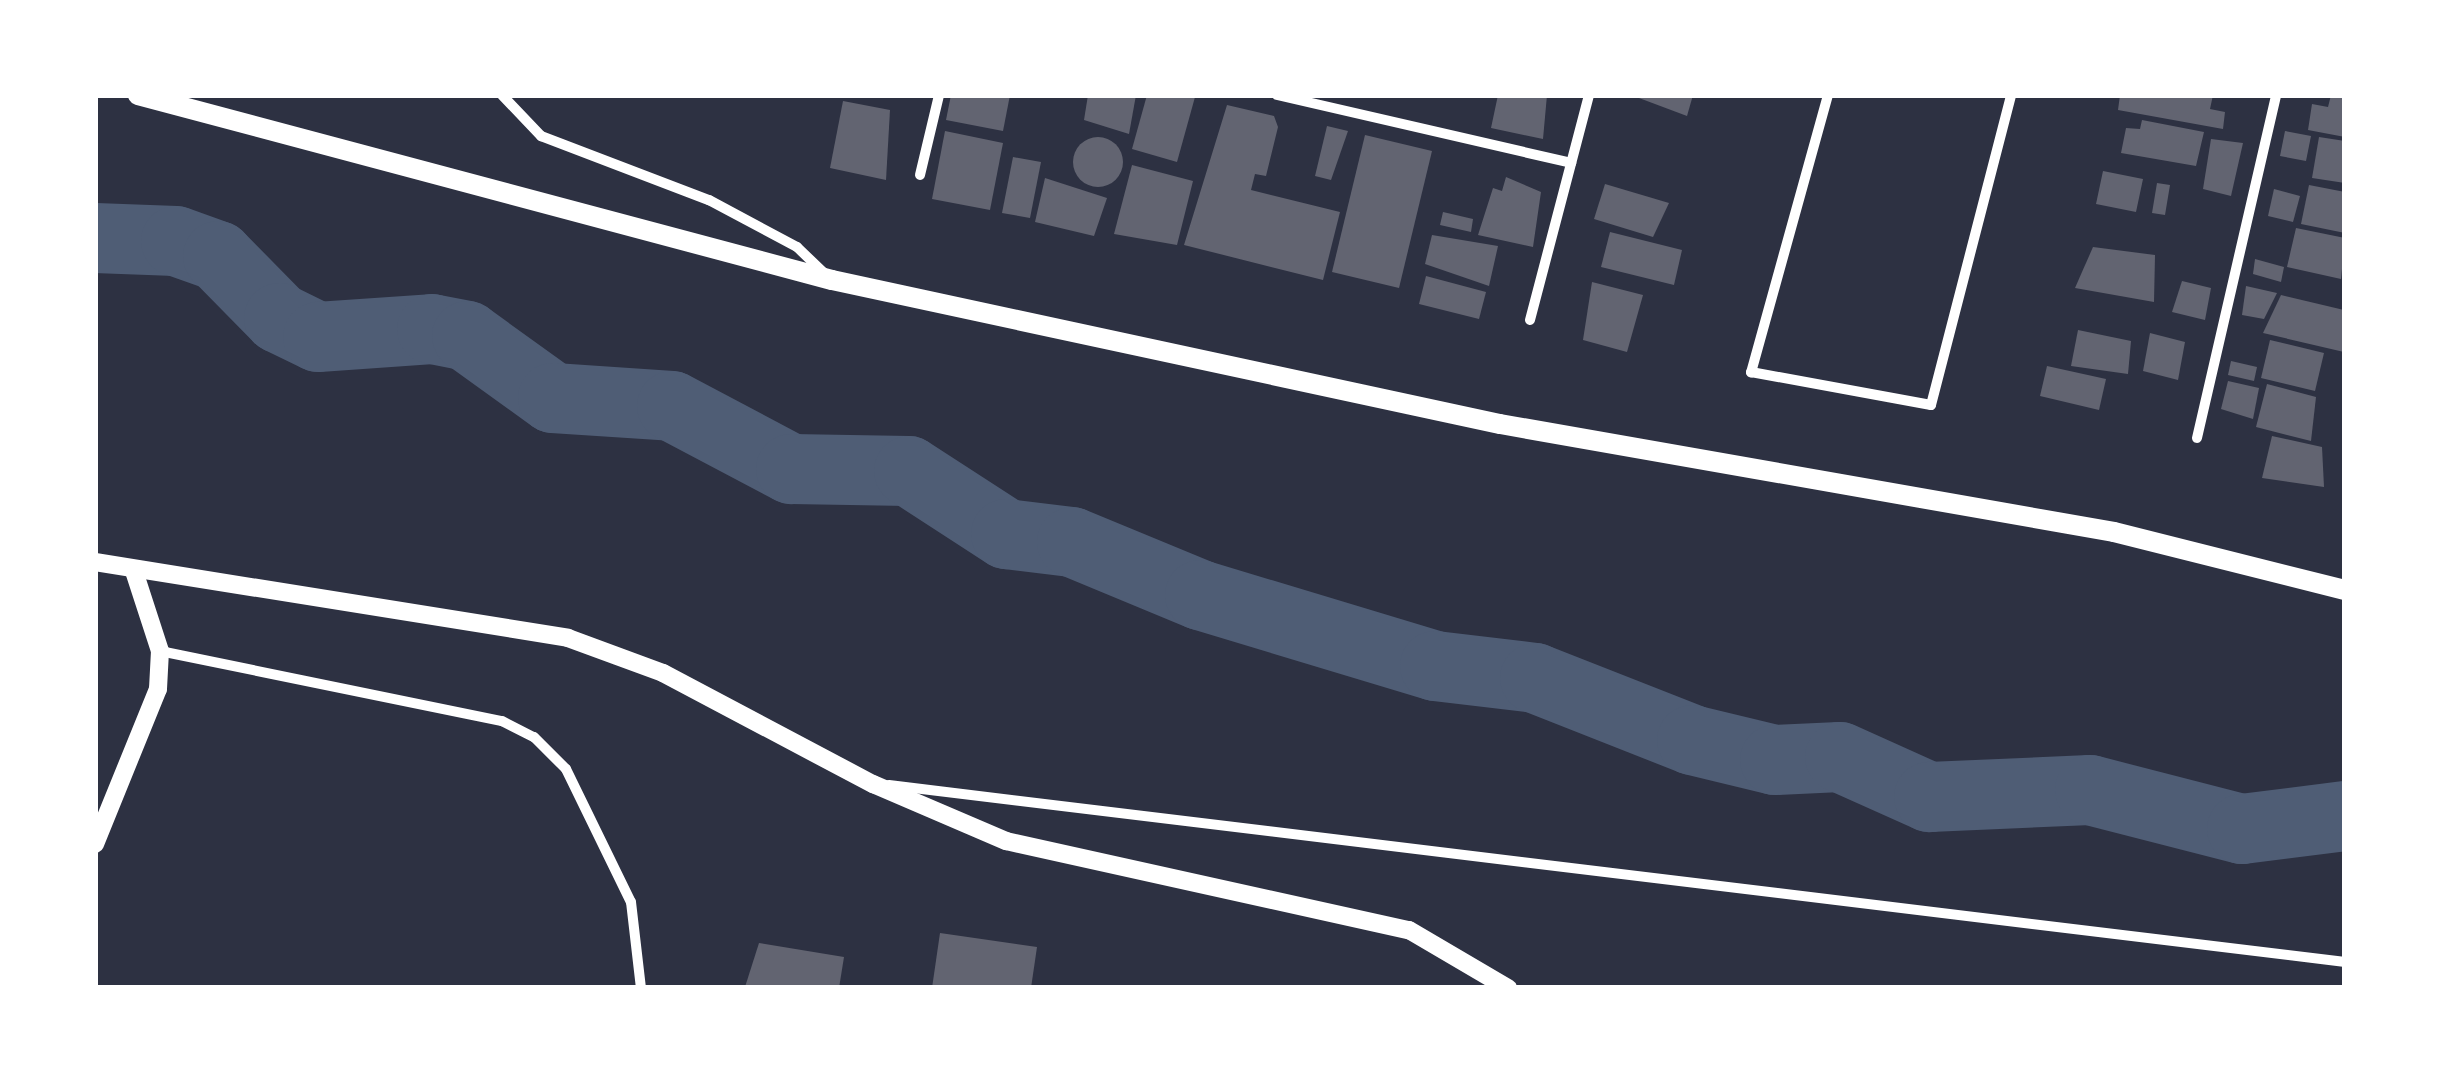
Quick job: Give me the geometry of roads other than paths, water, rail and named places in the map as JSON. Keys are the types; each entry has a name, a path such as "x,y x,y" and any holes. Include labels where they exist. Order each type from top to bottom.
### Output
{"main road":[{"path":"138,95 832,280 1500,424 2114,532 2345,590"}],"street":[{"path":"502,95 541,136 709,200 797,247 832,280"},
{"path":"920,175 939,95"},
{"path":"1277,95 1571,163"},
{"path":"1530,320 1589,95"},
{"path":"1828,95 1751,372 1930,405 2010,95"},
{"path":"2197,438 2276,95"},
{"path":"95,562 568,638 663,673 873,784 1006,841 1409,930 1508,988"},
{"path":"95,844 158,690 160,651 134,570"},
{"path":"160,651 502,721 534,738 566,769 631,902 641,988"},
{"path":"873,784 1020,795 2345,962"}],"waterway":[{"path":"95,238 176,241 218,256 279,318 318,337 432,329 467,336 553,398 672,406 791,469 909,471 1006,534 1072,542 1200,595 1435,666 1535,678 1692,740 1775,760 1840,757 1929,797 2090,790 2242,829 2345,816"}]}
